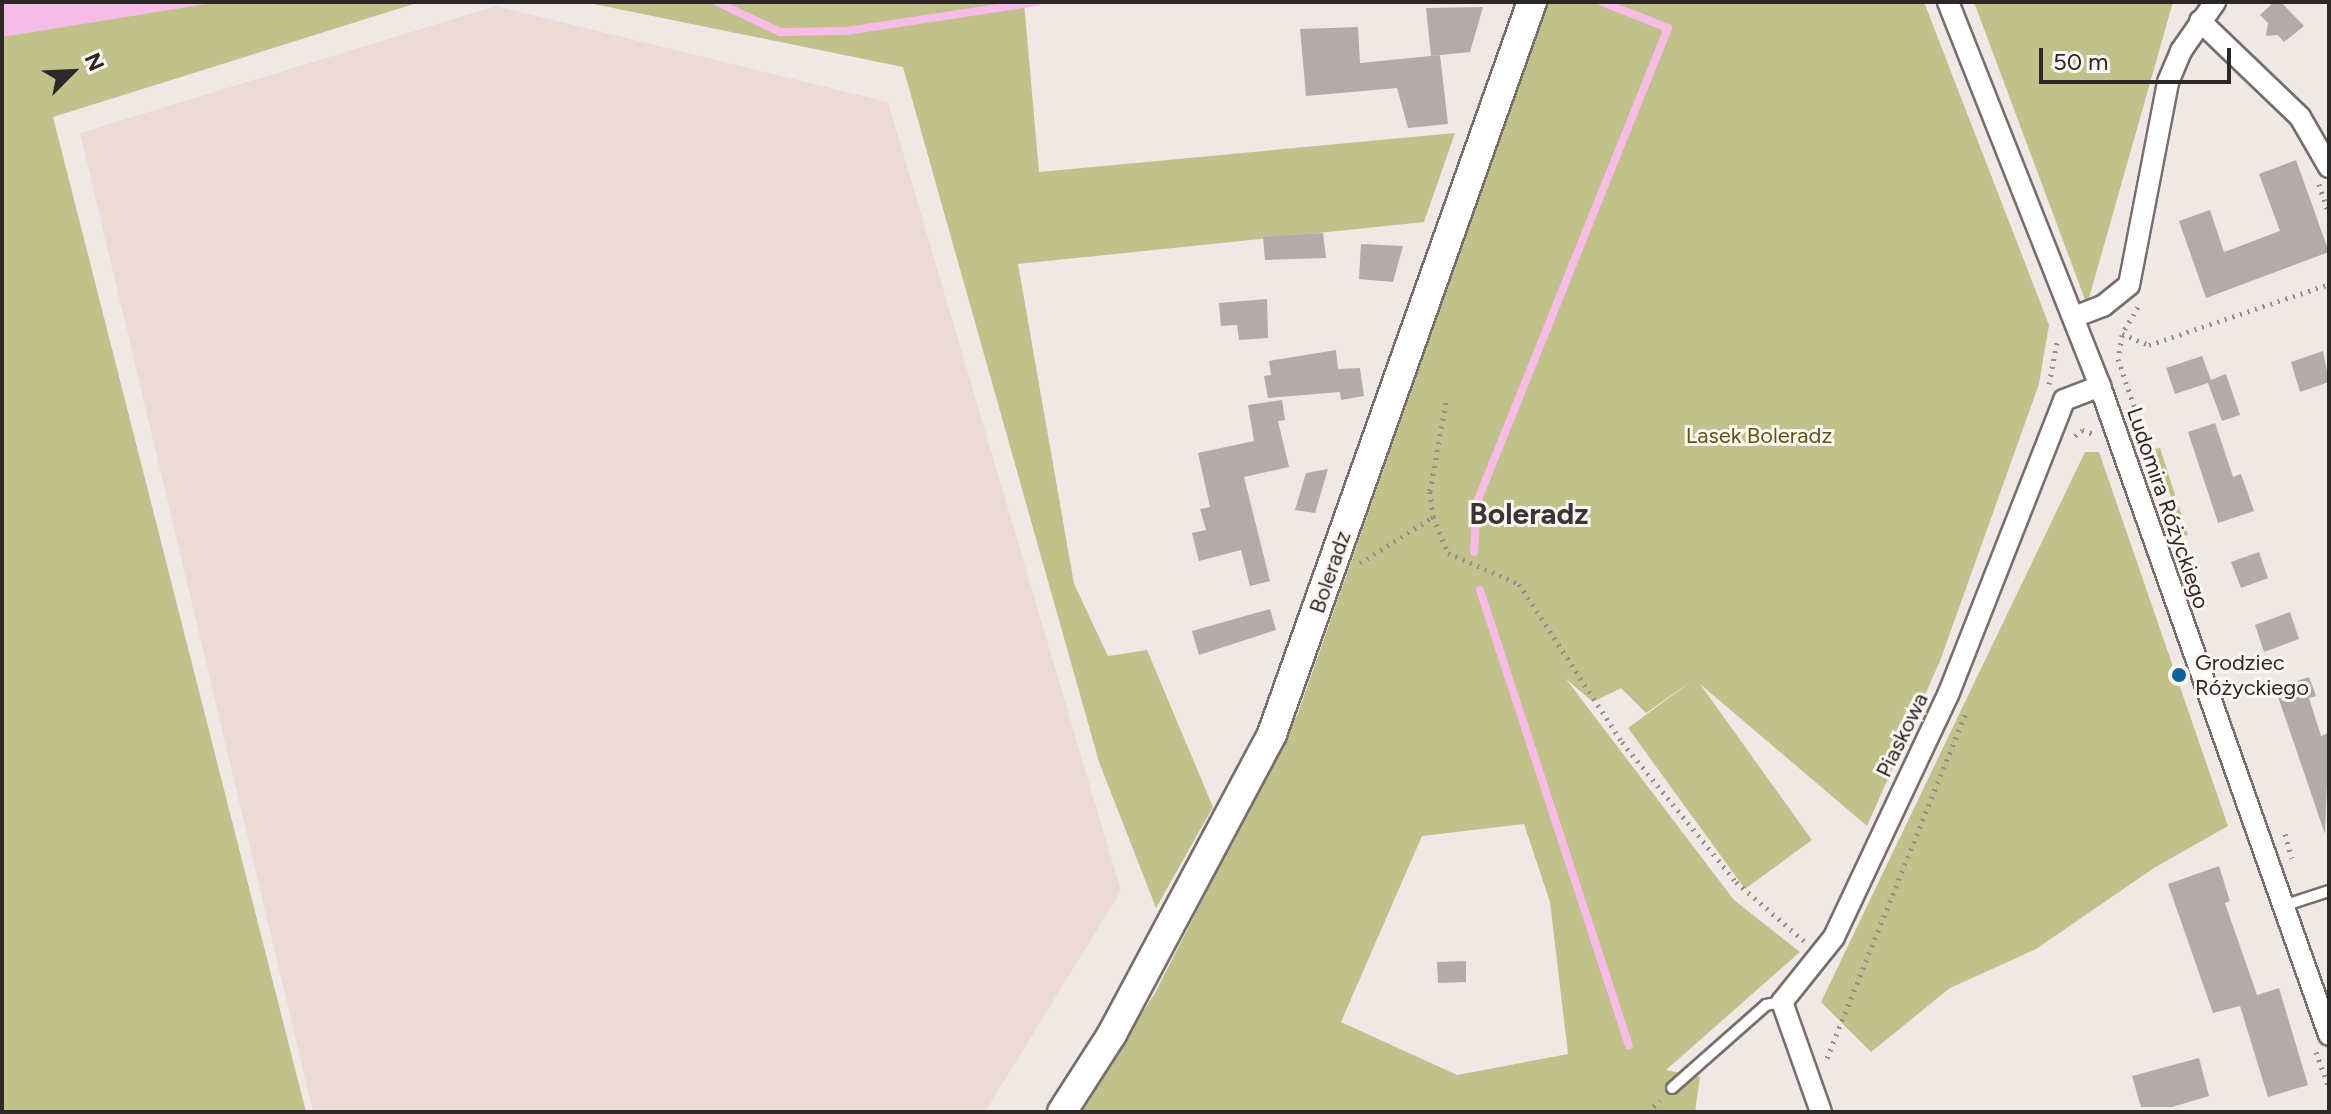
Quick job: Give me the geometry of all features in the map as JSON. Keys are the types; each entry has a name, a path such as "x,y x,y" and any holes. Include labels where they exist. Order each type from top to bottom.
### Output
{"street":[{"name":"Boleradz","path":"1062,1112 1112,1034 1272,734 1532,2"},
{"name":"Ludomira Różyckiego","path":"1948,2 2067,324 2100,386 2329,1035"},
{"path":"2067,324 2103,306 2129,285 2168,82 2200,21 2215,2"},
{"path":"2200,21 2300,117 2322,169"},
{"name":"Piaskowa","path":"1782,1002 1834,937 1948,695 2064,400 2100,386"},
{"path":"1782,1002 1821,1112"}],"lane":[{"path":"2283,906 2329,891"},
{"path":"1672,1088 1766,1005 1782,1002"}],"path":[{"path":"2322,169 2329,214"},
{"path":"2141,303 2122,334 2149,345 2329,284"},
{"path":"2047,392 2067,324"},
{"path":"1446,402 1430,491 1433,517 1448,553 1519,584 1583,687 1656,784 1736,882 1819,955"},
{"path":"1333,562 1350,569 1433,517"}],"shaded area":[{"path":"2,2 219,2 2,37"},
{"path":"496,6 888,102 1121,891 985,1112 313,1112 80,133"}],"green space":[{"path":"2,2 420,2 53,117 306,1112 2,1112"},
{"path":"584,2 1024,2 1039,172 1455,133 1424,222 1018,264 1074,584 1108,656 1147,650 1213,807 1156,908 1099,762 903,67"},
{"name":"Lasek Boleradz","path":"1548,2 1924,2 2049,325 2039,384 1940,661 1867,826 1700,684 1812,840 1745,889 1628,728 1696,678 1646,713 1621,688 1593,702 1566,679 1734,900 1800,952 1666,1070 1700,1077 1695,1112 1078,1112 1155,993 1298,713","holes":["1524,824 1550,902 1568,1054 1457,1075 1341,1022 1422,836"]},
{"path":"1974,2 2173,2 2087,305"},
{"path":"2160,448 2188,535 2184,536 2155,449"},
{"path":"2085,452 2099,452 2228,826 2154,868 2036,949 1950,988 1871,1052 1821,1002"}],"building":[{"path":"2274,2 2281,2 2304,26 2284,42 2278,35 2266,36 2268,23 2260,15"},
{"path":"1483,7 1470,52 1431,56 1426,8"},
{"path":"1358,27 1360,63 1440,55 1448,124 1408,128 1397,88 1306,96 1300,29"},
{"path":"2296,160 2329,252 2206,298 2179,221 2210,210 2224,252 2280,231 2259,174"},
{"path":"1323,233 1326,258 1265,260 1263,237"},
{"path":"1361,244 1403,246 1393,282 1359,279"},
{"path":"1267,299 1268,338 1239,340 1237,325 1221,326 1219,303"},
{"path":"1336,350 1338,369 1360,368 1364,396 1341,400 1340,392 1268,398 1264,376 1271,375 1269,361"},
{"path":"2323,351 2329,382 2300,392 2291,362"},
{"path":"2202,356 2211,380 2226,374 2240,415 2222,421 2208,383 2175,394 2166,368"},
{"path":"1282,400 1285,420 1278,421 1289,467 1244,477 1270,581 1250,586 1241,550 1199,561 1192,533 1206,530 1200,509 1210,507 1198,453 1254,441 1248,405"},
{"path":"2215,423 2233,477 2241,474 2254,511 2218,523 2188,432"},
{"path":"1328,469 1315,513 1295,510 1306,473"},
{"path":"2259,552 2268,578 2241,588 2231,562"},
{"path":"1270,609 1276,630 1199,655 1192,631"},
{"path":"2290,612 2299,639 2264,652 2255,625"},
{"path":"2309,677 2316,696 2309,698 2321,736 2329,733 2325,834 2275,688"},
{"path":"2219,866 2230,901 2225,903 2257,995 2279,988 2308,1085 2268,1097 2240,1006 2213,1013 2168,884"},
{"path":"1466,961 1466,982 1438,983 1437,962"},
{"path":"2199,1058 2209,1096 2172,1107 2141,1107 2132,1076"}],"waterway":[{"path":"717,2 780,32 846,31 1037,2"},
{"path":"1474,552 1477,502 1668,28 1602,2"},
{"path":"1480,590 1629,1045"}],"place":[{"name":"Grodziec Różyckiego","path":"2179,675"}],"district":[{"name":"Boleradz","path":"1529,514"}]}
